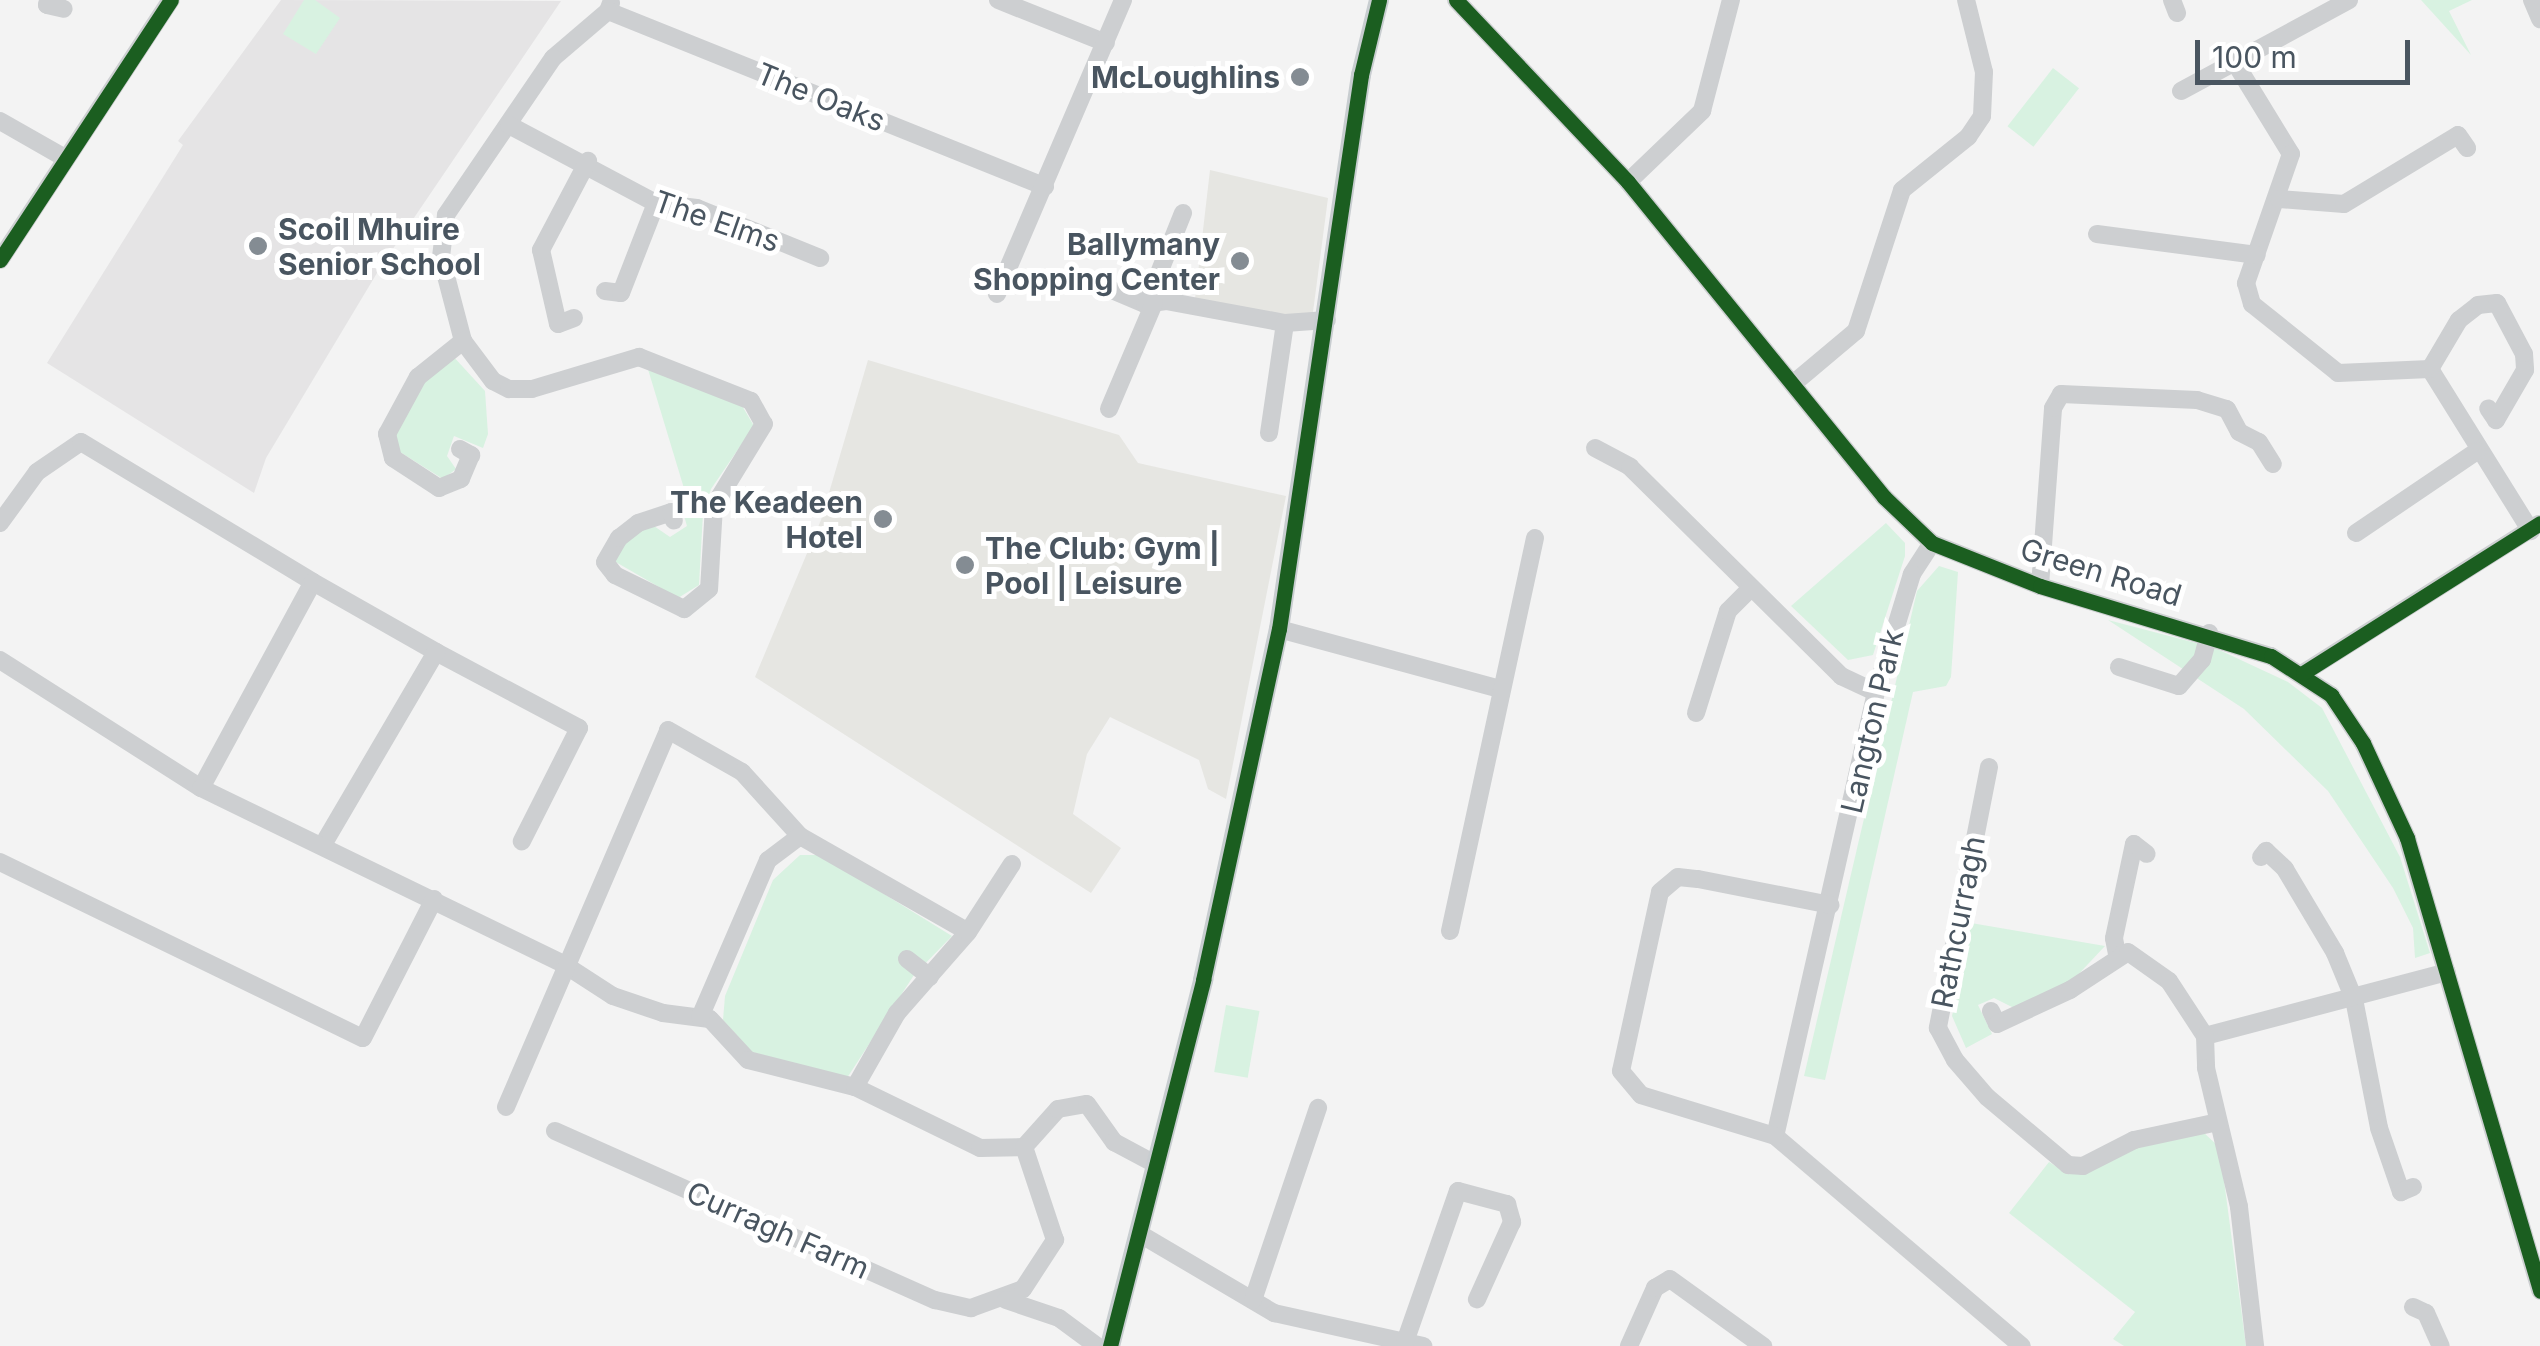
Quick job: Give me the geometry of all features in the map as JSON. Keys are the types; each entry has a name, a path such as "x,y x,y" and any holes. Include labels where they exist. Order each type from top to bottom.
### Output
{"main road":[{"path":"1110,1346 1157,1165 1279,629 1378,0"}],"street":[{"path":"0,260 63,157 171,0"},
{"path":"998,0 1106,43"},
{"path":"997,294 1123,0"},
{"name":"Green Road","path":"1456,0 1628,182 1884,497 1932,543 2040,586 2209,633 2303,673 2346,714 2396,810 2540,1291"},
{"path":"1628,182 1702,111 1731,0"},
{"path":"1794,383 1856,331 1902,190 1968,137 1982,116 1984,72 1966,0"},
{"path":"2182,91 2349,0"},
{"path":"2532,0 2540,18"},
{"path":"610,5 553,58 446,216 445,289 463,341 493,381 508,389 532,389 639,357 751,401 764,424 714,506 709,590 684,609 616,575 606,562 618,538 638,523 671,512 674,521"},
{"name":"The Oaks","path":"610,5 1045,188"},
{"path":"2234,61 2291,154 2279,198 2246,283 2252,304 2338,373 2430,369"},
{"path":"0,121 63,157"},
{"name":"The Elms","path":"509,125 588,161 656,202 697,208 820,258"},
{"path":"2279,198 2344,204 2458,135 2467,148"},
{"path":"574,318 558,324 548,302 541,250 588,161"},
{"path":"605,291 622,293 656,202"},
{"path":"1109,409 1183,213"},
{"path":"2106,230 2257,255"},
{"path":"1107,288 1151,303 1285,322 1327,320"},
{"path":"2430,369 2459,320 2478,305 2497,303 2524,354 2525,370 2496,420 2488,408"},
{"path":"1269,432 1285,322"},
{"path":"460,449 471,454 462,479 439,488 393,458 386,434 418,377 463,341"},
{"path":"2303,673 2535,527 2477,452 2430,369"},
{"path":"2040,586 2058,397 2074,391 2197,400 2228,409 2239,432 2259,442 2273,464"},
{"path":"0,523 38,472 81,442 313,582 579,728 522,842"},
{"path":"1595,448 1630,467 1840,676 1876,692"},
{"path":"2356,533 2477,452"},
{"path":"1450,931 1534,538"},
{"name":"Langton Park","path":"1775,1136 1876,692 1912,574 1932,543"},
{"path":"202,788 313,582"},
{"path":"1696,713 1728,611 1752,588"},
{"path":"1279,629 1500,689"},
{"path":"2119,666 2179,686 2202,660 2209,633"},
{"path":"324,843 436,652"},
{"path":"0,660 202,788 324,843 566,965 613,996 663,1013 700,1016 748,1060 855,1087 980,1148 1024,1147 1058,1108 1087,1104 1114,1142 1157,1165"},
{"path":"506,1107 668,730 742,772 800,836 968,932"},
{"name":"Rathcurragh","path":"1988,767 1940,1013 1938,1028 1949,1050 1987,1098 2068,1164 2083,1166 2134,1140 2218,1122"},
{"path":"700,1016 768,860 800,836"},
{"path":"2147,854 2134,844 2114,938 2118,954 2149,962 2205,1036 2218,1122 2239,1207 2254,1346"},
{"path":"2261,857 2266,851 2285,869 2320,922 2354,999 2379,1128 2401,1192"},
{"path":"0,862 363,1038 434,899"},
{"path":"855,1087 897,1013 968,932 1012,864"},
{"path":"1830,905 1678,877 1660,892 1622,1071 1641,1094 1775,1136 2022,1346"},
{"name":"Rathcurragh","path":"1991,1010 1997,1024 2045,1003 2118,954"},
{"path":"906,959 930,977"},
{"path":"2205,1036 2447,972"},
{"path":"1254,1300 1318,1108"},
{"name":"Curragh Farm","path":"555,1131 935,1300 971,1308 1006,1300 1058,1318 1098,1346"},
{"path":"1006,1300 1040,1270 1055,1240 1024,1147"},
{"path":"1140,1234 1274,1313 1349,1338 1414,1344 1458,1191 1507,1204 1512,1222 1477,1300"},
{"path":"1629,1346 1655,1288 1670,1280 1763,1346"},
{"path":"2412,1307 2426,1314 2440,1346"}],"shaded area":[{"name":"Scoil Mhuire Senior School","path":"281,0 561,1 380,268 266,458 254,493 47,363 183,145 178,141"},
{"path":"1210,170 1328,198 1313,312 1300,323 1195,299"},
{"path":"868,360 1119,435 1138,463 1286,496 1226,799 1208,789 1199,760 1110,717 1087,754 1073,814 1121,848 1091,893 755,677 821,520"}],"green space":[{"path":"304,0 315,0 340,18 316,54 283,34"},
{"path":"2421,0 2472,0 2449,11 2471,55"},
{"path":"2053,68 2079,88 2033,147 2007,126"},
{"path":"452,355 485,391 488,434 483,448 454,436 447,456 456,469 443,479 400,452 395,431 424,377"},
{"path":"647,366 741,404 754,426 711,489 703,513 699,585 678,598 614,561 618,543 651,524 670,537 687,526 679,499 686,495"},
{"path":"1886,523 1905,543 1905,556 1873,655 1848,660 1791,606"},
{"path":"1939,566 1958,572 1951,677 1946,686 1913,692 1825,1080 1804,1076 1917,591"},
{"path":"2108,620 2215,648 2288,682 2322,708 2400,857 2430,953 2415,958 2413,928 2393,888 2328,791 2244,709"},
{"path":"800,855 821,855 952,936 914,975 847,1078 752,1052 723,1020 725,996 773,880"},
{"path":"1971,923 2105,946 2074,979 2014,1008 1994,998 1978,1005 1992,1034 1966,1048 1952,1016"},
{"path":"1226,1005 1259,1011 1248,1078 1214,1072"},
{"path":"2203,1132 2217,1145 2223,1173 2246,1346 2124,1346 2113,1339 2135,1312 2009,1213 2049,1162 2057,1167"}],"cycle path":[{"path":"0,260 171,0"},
{"path":"1110,1346 1203,980 1279,629 1361,75 1379,0"},
{"path":"1456,0 1628,182 1884,497 1932,543 2040,586 2271,656 2331,695 2363,743 2407,838 2540,1291"},
{"path":"2303,673 2540,523"}],"place":[{"name":"McLoughlins","path":"1300,77"},
{"name":"Scoil Mhuire Senior School","path":"258,246"},
{"name":"Ballymany Shopping Center","path":"1240,261"},
{"name":"The Keadeen Hotel","path":"883,519"},
{"name":"The Club: Gym | Pool | Leisure","path":"965,565"}]}
